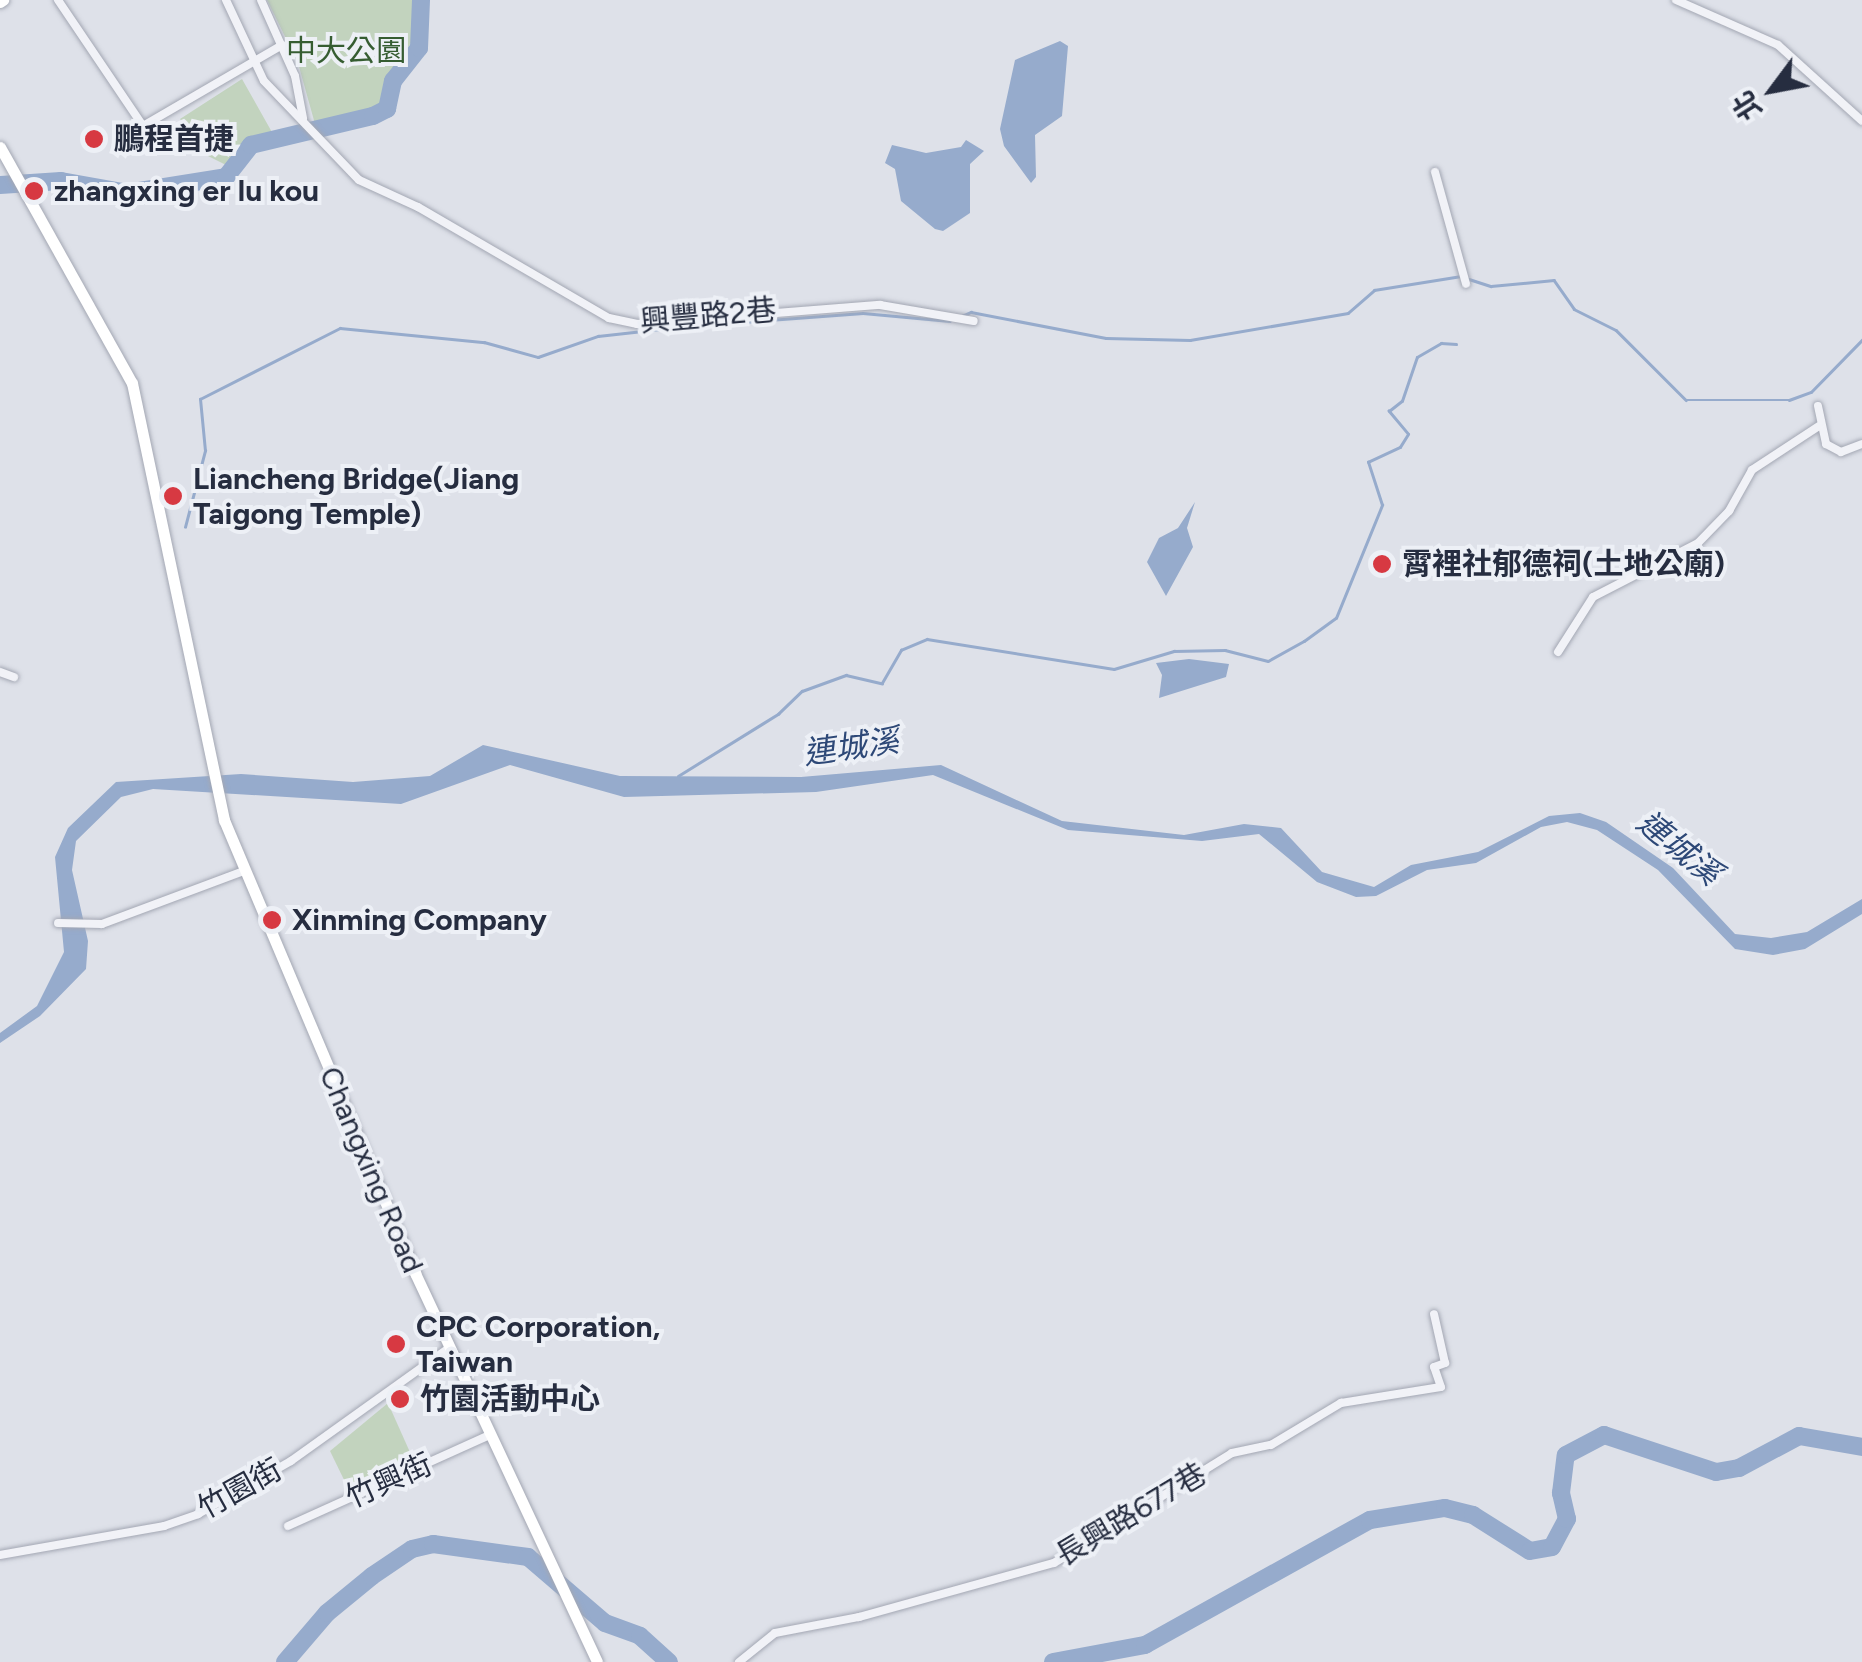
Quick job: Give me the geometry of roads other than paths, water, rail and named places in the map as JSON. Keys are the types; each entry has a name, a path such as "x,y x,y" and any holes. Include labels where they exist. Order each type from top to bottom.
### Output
{"main road":[{"name":"Changxing Road","path":"0,147 132,383 213,782 244,871 448,1348 597,1662"}],"street":[{"path":"58,0 143,126 282,45"},
{"name":"興豐路2巷","path":"226,0 264,82 378,193 418,206 625,323 880,305 974,321"},
{"path":"261,0 282,45 306,122"},
{"path":"1676,0 1778,44 1862,121"},
{"path":"1435,172 1466,284"},
{"path":"1818,406 1819,426 1833,450 1862,444"},
{"path":"1558,652 1593,597 1698,543 1729,511 1752,470 1819,426"},
{"path":"0,672 14,677"},
{"path":"58,922 102,924 244,871"},
{"name":"長興路677巷","path":"739,1662 775,1633 860,1617 1054,1563 1232,1453 1270,1444 1341,1403 1440,1387 1434,1367 1445,1363 1434,1314"},
{"name":"竹園街","path":"0,1555 164,1526 198,1514 321,1441 448,1348"},
{"name":"竹興街","path":"288,1526 490,1436"}],"water":[{"path":"1060,41 1068,46 1062,116 1035,135 1036,177 1031,183 1004,146 1000,129 1015,60"},
{"path":"966,140 984,151 970,164 970,213 943,231 935,229 901,201 895,169 885,163 892,145 926,153 961,147"},
{"path":"1195,502 1187,528 1193,547 1166,596 1147,562 1159,538 1178,528"},
{"path":"1189,659 1229,664 1226,677 1159,698 1162,675 1156,663"},
{"path":"483,745 620,776 801,777 941,765 1062,821 1184,835 1244,824 1281,828 1322,872 1374,887 1411,865 1478,852 1549,816 1580,813 1606,822 1673,868 1735,934 1771,938 1807,932 1862,899 1862,914 1805,949 1773,955 1735,949 1658,870 1597,830 1567,822 1541,827 1476,863 1427,870 1376,896 1356,897 1317,882 1259,834 1202,841 1068,830 933,775 816,792 624,797 510,765 401,804 153,789 121,797 76,841 72,870 88,941 86,969 40,1016 0,1043 0,1033 37,1006 64,952 55,857 68,828 116,782 241,774 353,782 430,776"}],"waterway":[{"path":"0,185 61,181 127,193 226,177 251,145 373,116 387,109 393,81 419,48 421,0"},
{"path":"962,316 971,312 1106,338 1190,340 1348,313 1374,290 1461,276"},
{"path":"1469,279 1491,286 1554,280 1574,309 1616,330 1686,400 1789,400 1811,392 1862,340"},
{"path":"185,527 205,451 200,399 340,328 484,342 538,357 598,336 689,326 863,313 950,321"},
{"path":"678,776 778,714 802,691 846,675 882,683 901,650 927,639 1114,669 1174,651 1225,650 1268,661 1336,618 1382,505 1368,462 1400,447 1408,434 1389,411 1402,401 1417,357 1441,343 1456,344"},
{"path":"1053,1662 1145,1645 1370,1520 1445,1508 1473,1515 1530,1551 1552,1547 1567,1519 1561,1493 1566,1455 1604,1435 1716,1472 1739,1468 1799,1436 1862,1447"},
{"path":"285,1662 327,1613 372,1576 412,1549 433,1544 528,1557 605,1623 640,1636 669,1662"}],"place":[{"name":"鵬程首捷","path":"94,139"},
{"name":"zhangxing er lu kou","path":"34,191"},
{"name":"Liancheng Bridge(Jiang Taigong Temple)","path":"173,496"},
{"name":"霄裡社郁德祠(土地公廟)","path":"1382,564"},
{"name":"Xinming Company","path":"272,920"},
{"name":"CPC Corporation, Taiwan","path":"396,1344"},
{"name":"竹園活動中心","path":"400,1399"}],"park label":[{"name":"中大公園","path":"346,51"}],"water label":[{"name":"連城溪","path":"851,747"},
{"name":"連城溪","path":"1679,848"}]}
